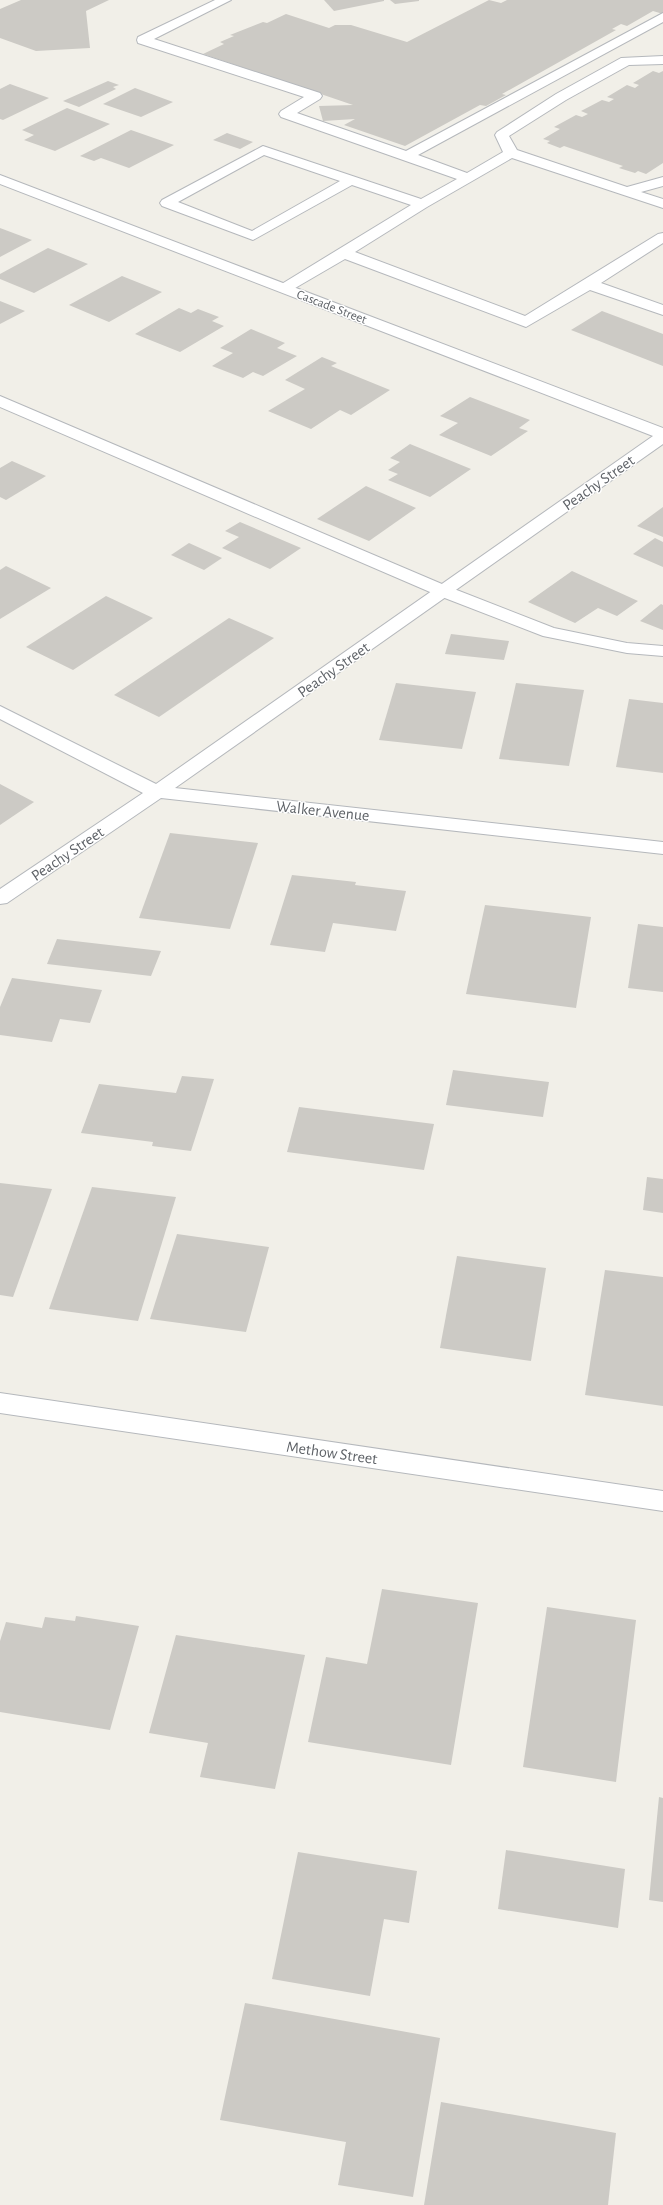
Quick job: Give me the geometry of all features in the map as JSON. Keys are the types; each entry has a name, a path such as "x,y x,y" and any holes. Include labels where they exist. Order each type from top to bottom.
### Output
{"street":[{"path":"225,0 143,40 315,96 286,114 468,178"},
{"path":"407,156 663,17"},
{"path":"663,60 626,61 561,97 502,135 511,153 663,204"},
{"path":"351,180 253,236 167,203 263,150 422,204"},
{"path":"285,288 422,204 511,153"},
{"name":"Cascade Street","path":"0,179 663,435"},
{"path":"627,192 663,181"},
{"path":"344,253 526,322 663,237"},
{"path":"589,284 663,310"},
{"path":"0,401 443,591 549,632 627,648 663,651"},
{"name":"Peachy Street","path":"0,898 157,792 663,435"},
{"name":"Walker Avenue","path":"0,712 157,792 663,848"},
{"name":"Methow Street","path":"0,1403 663,1501"}],"building":[{"path":"21,0 109,0 86,11 90,48 36,51 0,38 0,9"},
{"path":"324,0 384,0 384,1 334,11"},
{"path":"390,0 419,0 419,1 395,4"},
{"path":"489,0 501,3 507,0 663,0 663,14 653,11 627,26 621,24 612,29 616,30 502,94 506,95 486,106 480,105 405,146 344,125 355,119 323,121 319,106 353,105 203,54 224,44 220,42 234,36 230,35 263,22 267,23 286,14 329,28 335,25 351,25 407,42"},
{"path":"653,71 659,73 663,71 663,163 646,174 638,171 635,173 619,168 623,166 564,146 560,148 547,143 550,141 543,139 560,129 554,127 576,115 582,117 588,114 581,111 602,100 609,102 614,99 607,97 627,85 635,88 639,85 633,83"},
{"path":"108,81 119,85 113,87 116,89 79,107 63,101"},
{"path":"10,84 49,98 3,120 0,119 0,89"},
{"path":"135,88 173,102 141,117 103,104"},
{"path":"67,108 110,124 55,151 24,140 34,135 22,130"},
{"path":"131,130 174,145 129,168 101,158 94,161 80,156"},
{"path":"227,133 253,142 240,149 213,140"},
{"path":"0,228 32,240 0,257"},
{"path":"48,248 88,264 34,293 0,279 0,274"},
{"path":"122,276 162,292 109,322 69,305"},
{"path":"0,301 25,311 0,324"},
{"path":"179,308 191,313 198,309 219,317 212,321 224,326 180,352 135,334"},
{"path":"602,311 663,334 663,366 571,330"},
{"path":"251,329 285,343 277,348 297,356 263,376 253,372 243,378 212,366 233,353 220,348"},
{"path":"322,357 337,363 331,366 390,390 351,415 340,410 311,429 268,411 305,389 285,380"},
{"path":"470,397 530,420 519,428 528,431 491,456 439,435 458,423 440,416"},
{"path":"410,444 471,469 430,497 388,480 398,474 388,470 400,462 390,458"},
{"path":"12,461 46,476 6,500 0,497 0,468"},
{"path":"366,486 416,508 369,541 317,519"},
{"path":"663,507 663,537 637,526"},
{"path":"240,522 301,548 270,569 222,548 239,537 225,531"},
{"path":"655,538 663,542 663,567 633,554"},
{"path":"189,543 222,558 204,570 171,555"},
{"path":"6,566 51,588 0,619 0,570"},
{"path":"572,571 638,601 617,616 598,608 575,623 528,602"},
{"path":"106,596 153,618 73,670 26,647"},
{"path":"661,604 663,605 663,630 640,621"},
{"path":"229,618 274,638 159,717 114,695"},
{"path":"451,634 509,641 504,660 445,654"},
{"path":"396,683 476,692 462,749 379,740"},
{"path":"516,683 584,690 569,766 499,759"},
{"path":"629,699 663,703 663,773 616,767"},
{"path":"0,784 34,802 0,825"},
{"path":"170,833 258,843 230,929 139,918"},
{"path":"292,875 356,882 355,885 406,891 396,931 333,923 325,952 270,945"},
{"path":"485,905 591,917 576,1008 466,994"},
{"path":"638,924 663,927 663,992 628,988"},
{"path":"57,939 161,951 151,976 47,964"},
{"path":"12,978 102,990 90,1023 60,1019 52,1042 0,1035 0,1007"},
{"path":"453,1070 549,1082 543,1117 446,1105"},
{"path":"182,1076 214,1079 191,1151 152,1146 153,1142 81,1133 99,1084 176,1093"},
{"path":"299,1107 434,1124 424,1170 287,1152"},
{"path":"647,1177 663,1179 663,1213 643,1210"},
{"path":"0,1183 52,1189 13,1297 0,1295"},
{"path":"92,1187 176,1197 138,1321 49,1309"},
{"path":"177,1234 269,1247 246,1332 150,1319"},
{"path":"457,1256 546,1268 531,1361 440,1348"},
{"path":"605,1270 663,1277 663,1406 585,1395"},
{"path":"382,1589 478,1603 451,1765 308,1742 326,1657 367,1664"},
{"path":"547,1607 636,1620 616,1782 523,1767"},
{"path":"76,1616 139,1626 110,1730 0,1712 0,1641 6,1622 42,1628 45,1617 75,1621"},
{"path":"176,1635 305,1655 275,1789 200,1777 208,1743 149,1733"},
{"path":"659,1797 663,1798 663,1902 649,1900"},
{"path":"506,1850 625,1869 618,1928 498,1909"},
{"path":"298,1852 417,1871 409,1923 384,1919 370,1996 272,1979"},
{"path":"245,2003 440,2038 413,2197 338,2185 346,2142 220,2120"},
{"path":"441,2102 616,2133 608,2205 424,2205"}]}
